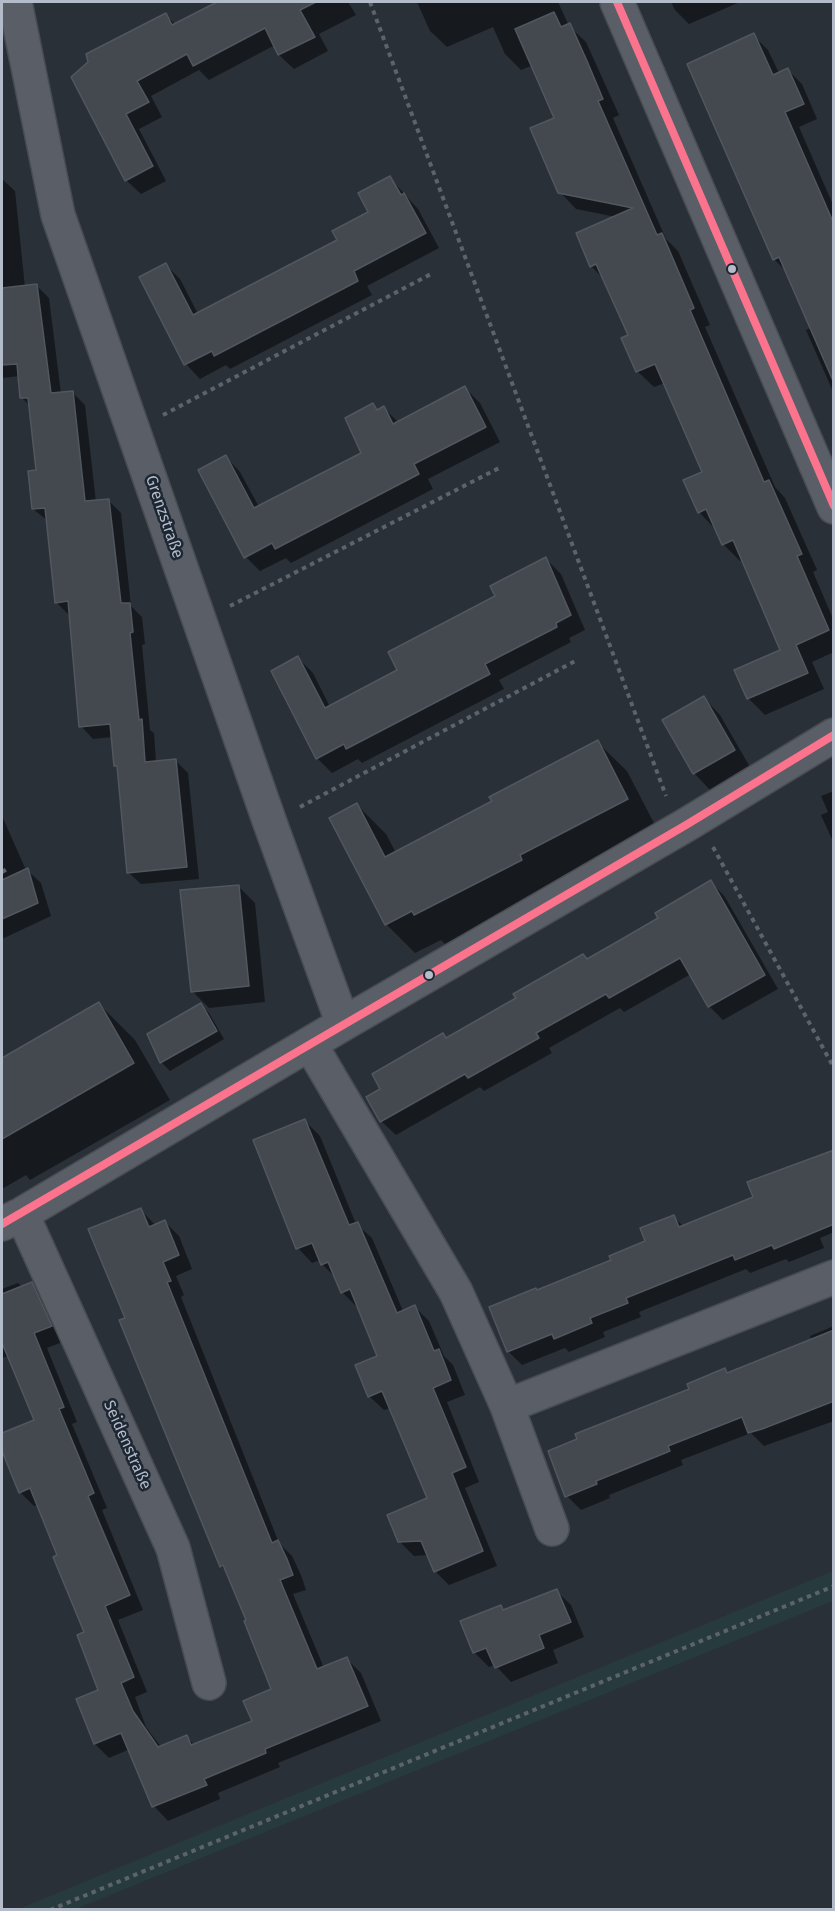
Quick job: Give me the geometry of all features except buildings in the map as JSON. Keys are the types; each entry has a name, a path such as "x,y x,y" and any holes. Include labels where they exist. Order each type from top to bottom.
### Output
{"street":[{"name":"Grenzstraße","path":"15,2 58,215 270,823 343,1024"},
{"path":"617,2 834,507"},
{"name":"Seidenstraße","path":"209,1683 173,1548 12,1219 686,825 834,735"},
{"path":"310,1044 456,1292 507,1406 552,1529"},
{"path":"507,1406 834,1276"}],"path":[{"path":"370,2 662,791 686,825 714,849 834,1068"},
{"path":"134,431 431,274"},
{"path":"200,621 499,468"},
{"path":"270,823 577,660"},
{"path":"2,872 7,869"},
{"path":"50,1910 834,1586"}],"green space":[{"path":"833,1571 833,1601 76,1909 19,1909"}],"transit line":[{"path":"617,2 834,506"},
{"path":"2,1224 686,825 834,735"}]}
